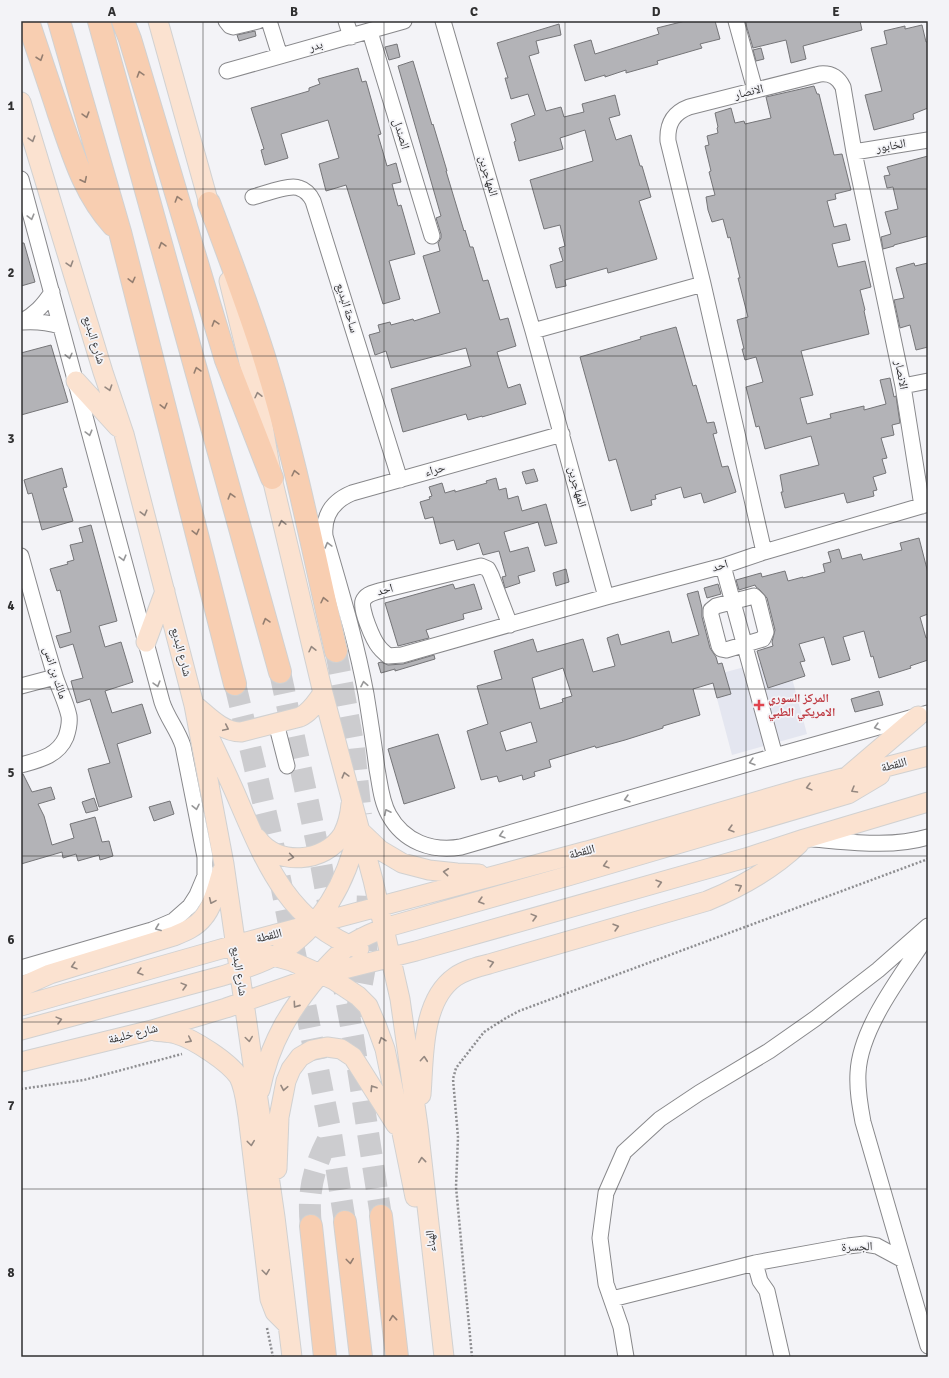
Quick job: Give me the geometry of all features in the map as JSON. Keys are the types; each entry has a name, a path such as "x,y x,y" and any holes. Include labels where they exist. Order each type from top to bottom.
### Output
{"highway":[{"path":"28,21 70,148 79,170 101,212 120,232"},
{"path":"59,21 120,232 235,684"},
{"path":"99,21 280,672"},
{"path":"123,21 226,360 272,478"},
{"path":"208,203 242,291 266,364 292,461 336,651"},
{"path":"381,1216 397,1357"},
{"path":"345,1222 361,1357"},
{"path":"310,1226 325,1357"}],"main road":[{"path":"158,21 208,203 258,396 272,478 322,693 351,798 391,957 400,999 410,1129"},
{"name":"شارع البديع","path":"22,107 103,372 124,434 194,705 224,864 238,971 259,1100 275,1217"},
{"path":"76,382 124,434"},
{"path":"146,642 165,591"},
{"path":"194,705 222,727 231,731 241,732 305,715 310,711 322,693"},
{"path":"194,705 275,878 296,907 314,925 348,945 370,953 391,957"},
{"path":"846,777 923,714"},
{"name":"اللقطة","path":"235,945 587,851 776,796 928,756"},
{"path":"259,1100 265,1069 281,1028 306,991 338,954 348,945 360,938 384,928 560,879 848,794 900,764"},
{"path":"250,827 260,843 276,854 294,858 312,856 329,848 342,835 350,818 351,798"},
{"path":"243,1001 320,975 391,957 741,859 928,802"},
{"path":"359,830 380,850 402,863 429,870 498,874"},
{"path":"21,1030 238,971 276,956 314,925 335,895 354,852 359,830"},
{"path":"410,1129 430,1013 440,992 454,978 469,970 707,901 749,882 787,855 804,839"},
{"path":"21,987 50,974 174,936 190,928 204,918 207,913 216,892 224,864"},
{"path":"21,1006 235,945 276,956 334,980 358,996 368,1006 385,1049 410,1129"},
{"name":"شارع خليفة","path":"21,1062 152,1030 226,1008 243,1001"},
{"path":"152,1030 177,1034 194,1042 228,1065 239,1078 244,1093 248,1116 270,1299 275,1312 288,1324"},
{"path":"292,1357 275,1217 279,1116 286,1081 291,1069 300,1057 312,1050 327,1047 341,1050 353,1057 410,1129"},
{"name":"الهناء","path":"410,1129 444,1357"}],"street":[{"path":"226,21 233,28 258,21"},
{"path":"269,21 280,56"},
{"path":"346,21 351,37"},
{"name":"بدر","path":"228,71 370,32 404,21"},
{"name":"المهاجرين","path":"443,21 533,331 606,597"},
{"path":"736,21 755,90"},
{"name":"الصندل","path":"370,32 432,236"},
{"name":"الانصار","path":"764,552 703,284 668,141 667,132 669,123 681,110 689,107 820,74 827,73 840,80 843,87 854,152 903,386 925,505"},
{"name":"الخابور","path":"854,152 928,140"},
{"path":"21,179 164,708 183,746 206,857 205,876 197,895 190,906 173,921 152,930 21,968"},
{"name":"ساحة البديع","path":"253,197 298,187 308,193 313,200 400,480"},
{"path":"533,331 703,284"},
{"path":"21,322 34,315 44,305 52,292"},
{"path":"21,322 48,322 60,326"},
{"path":"903,386 928,381"},
{"name":"حراء","path":"562,434 352,493 343,496 330,509 324,527 325,536 361,672 384,806 394,824 413,840 429,847 440,849 461,847 775,756"},
{"name":"احد","path":"510,625 491,575 488,569 481,566 379,591 368,595 363,600 363,608 371,632 379,648 388,656 402,655 510,625 606,597 723,566 764,552 925,505"},
{"name":"مالك بن انس","path":"21,556 55,676 69,719 66,737 61,746 46,757 21,765"},
{"path":"723,566 775,756 923,714"},
{"path":"754,596 758,600 766,635 763,639 744,644 726,650 721,649 711,615 711,610 716,606 754,596"},
{"path":"21,686 55,676"},
{"path":"276,723 287,766"},
{"path":"804,839 883,844 902,843 928,837"},
{"path":"626,1357 621,1327 606,1284 600,1238 606,1193 624,1152 660,1119 699,1093 769,1051 816,1018 878,970 928,926"},
{"path":"928,935 883,1003 862,1050 858,1073 859,1101 863,1122 928,1346"},
{"name":"الجسرة","path":"612,1299 761,1262 848,1246 865,1244 877,1246 903,1260"},
{"path":"761,1262 770,1279 767,1291 782,1357"}],"path":[{"path":"472,1357 456,1187 458,1137 453,1079 456,1068 484,1032 519,1011 928,859"},
{"path":"21,1089 79,1081 173,1055 187,1054"},
{"path":"266,1323 272,1357"}],"shaded area":[{"name":"المركز السوري الامريكي الطبي","path":"786,656 807,734 732,755 711,676"}],"building":[{"path":"685,21 715,21 720,39 700,44 702,48 657,61 658,64 626,73 626,70 605,77 605,75 585,81 574,45 591,40 595,54 659,34 657,28"},
{"path":"745,21 860,21 862,30 803,46 806,59 791,63 786,40 753,48"},
{"path":"559,24 561,35 536,41 539,53 529,56 546,111 561,107 564,117 584,112 582,104 615,95 620,115 609,118 616,140 631,135 640,166 642,166 651,197 639,201 657,259 608,273 607,268 565,280 566,286 556,288 550,265 563,261 559,248 565,246 560,225 544,229 530,180 593,161 585,130 560,138 563,149 519,161 514,142 516,141 511,124 535,115 528,94 511,99 505,78 508,78 497,43"},
{"path":"922,25 926,42 928,42 928,108 913,114 914,119 874,130 865,95 882,91 871,48 887,44 884,31 905,26 905,29"},
{"path":"255,31 256,36 239,41 237,35"},
{"path":"397,44 400,57 389,60 385,47"},
{"path":"761,48 764,59 756,61 753,50"},
{"path":"413,61 464,231 465,230 470,247 473,247 483,281 488,280 500,320 508,318 516,346 497,352 508,388 520,384 526,404 468,420 466,414 403,432 391,389 471,366 466,348 391,368 386,351 375,355 369,335 380,332 378,325 390,322 391,325 413,319 414,321 440,313 423,256 440,251 438,243 441,238 441,234 436,218 441,216 398,66"},
{"path":"358,68 362,82 366,81 381,134 378,135 387,166 396,163 401,182 392,184 398,206 401,205 415,254 389,261 400,299 383,304 346,185 326,191 319,164 339,158 328,120 281,134 288,158 265,165 261,150 264,149 251,108 309,91 309,88 320,84 318,79"},
{"path":"814,86 817,94 819,94 834,155 842,154 851,190 835,194 836,199 827,201 834,227 846,224 850,240 832,244 838,267 865,261 871,287 860,290 869,334 801,351 813,395 800,398 807,424 831,418 830,414 864,406 864,410 886,404 880,380 890,378 894,397 896,396 900,423 892,425 894,435 881,438 887,458 882,459 886,473 873,477 877,490 873,491 874,496 847,503 844,493 785,508 781,492 783,492 780,475 819,465 811,436 765,449 759,426 756,427 746,387 763,382 756,357 745,360 742,349 744,349 737,320 748,317 730,237 728,238 723,219 712,222 708,210 706,197 715,195 709,172 711,171 705,146 709,145 707,136 718,133 715,113 731,108 735,123 744,121 745,124 771,118 766,97"},
{"path":"928,156 928,236 883,249 881,237 891,234 885,212 898,209 893,187 887,188 884,176 890,175 887,167"},
{"path":"21,243 24,243 35,282 21,286"},
{"path":"914,263 915,266 928,263 928,347 916,350 910,325 900,328 894,300 904,298 896,268"},
{"path":"676,327 693,386 696,385 707,423 714,422 717,433 713,434 722,467 728,466 736,492 704,503 701,493 684,498 681,487 655,495 656,499 651,500 652,505 631,511 616,459 609,461 580,357"},
{"path":"51,345 68,402 21,415 21,353"},
{"path":"62,468 67,487 63,488 73,521 42,530 32,493 28,494 24,480"},
{"path":"534,469 538,481 526,484 522,472"},
{"path":"496,478 499,490 506,488 508,499 518,496 522,511 546,504 557,543 545,546 538,522 504,532 510,552 528,547 535,571 518,576 520,583 505,588 502,577 506,576 499,551 483,555 479,543 457,550 454,540 440,544 433,517 425,519 420,502 430,499 429,497 432,496 429,487 442,483 445,493 455,490 455,492 487,483 486,481"},
{"path":"91,525 117,621 99,626 105,647 121,642 133,682 105,691 112,713 142,704 151,733 117,744 132,797 99,807 88,769 110,763 90,699 77,703 71,681 83,678 73,644 60,648 56,636 71,632 60,590 57,591 50,569 68,564 67,562 74,560 70,545 83,542 79,528"},
{"path":"919,538 928,573 928,614 920,617 926,638 928,638 928,660 910,666 911,668 879,678 873,656 871,657 864,631 843,637 850,660 832,665 824,637 799,644 805,661 800,662 805,676 768,688 757,651 773,646 772,642 775,630 767,598 755,585 739,590 736,580 761,573 762,577 785,571 788,581 803,578 825,572 823,564 831,562 828,552 839,549 842,559 861,554 863,560 902,550 900,543"},
{"path":"566,569 569,582 556,586 553,573"},
{"path":"453,584 455,589 474,584 482,609 463,614 464,619 426,630 429,638 398,646 385,603"},
{"path":"718,584 721,594 707,598 704,588"},
{"path":"698,591 702,608 702,617 710,648 716,657 718,664 722,663 731,694 717,698 713,683 693,689 700,715 663,726 663,728 625,740 596,748 595,746 549,760 551,767 534,772 535,776 523,780 522,775 499,782 497,776 481,780 467,731 488,724 477,686 502,679 494,651 533,639 537,652 583,639 593,672 615,666 607,638 618,634 621,645 669,631 672,643 699,635 687,594","holes":["563,668 572,696 562,699 563,702 540,709 532,678","531,722 537,742 506,751 500,732"]},
{"path":"434,655 435,659 395,671 395,669 381,673 378,663 381,662 388,665 403,664"},
{"path":"879,691 883,705 855,712 851,699"},
{"path":"438,734 455,788 404,804 388,749"},
{"path":"21,774 23,774 32,792 51,787 55,799 38,804 44,816 52,845 74,838 70,824 95,817 102,842 109,841 113,856 100,860 99,855 78,861 76,854 63,858 62,852 21,864"},
{"path":"94,798 98,810 86,813 82,802"},
{"path":"170,801 174,814 154,821 149,807"}],"tunnel":[{"path":"336,651 354,748 361,815"},
{"path":"280,672 320,858 331,919"},
{"path":"235,684 272,839 331,1134 345,1222"},
{"path":"356,1016 366,961 368,889"},
{"path":"341,971 353,1037 381,1216"},
{"path":"311,1226 310,1201 313,1178 320,1157 331,1134"}],"place":[{"name":"المركز السوري الامريكي الطبي","path":"759,705"}]}
